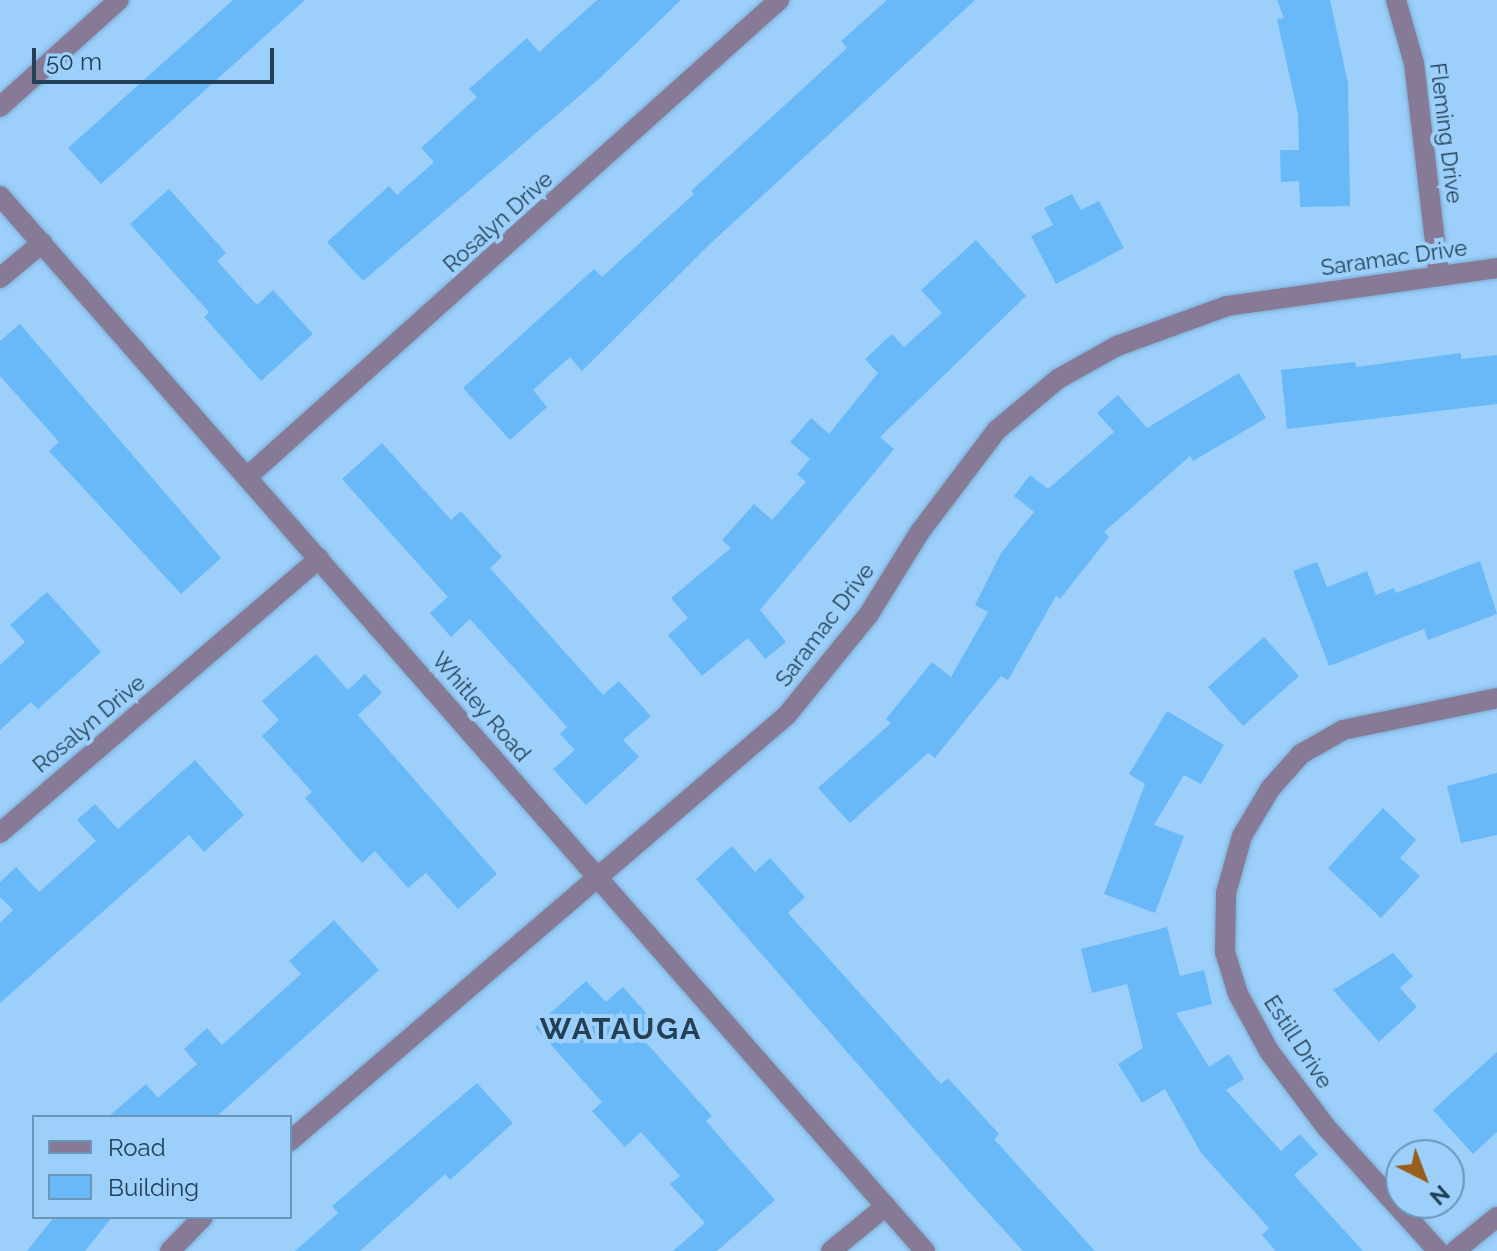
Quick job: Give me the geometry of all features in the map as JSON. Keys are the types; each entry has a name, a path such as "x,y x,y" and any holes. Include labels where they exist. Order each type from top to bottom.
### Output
{"street":[{"path":"0,107 119,0"},
{"name":"Rosalyn Drive","path":"247,477 779,0"},
{"name":"Fleming Drive","path":"1396,0 1414,63 1439,275"},
{"name":"Whitley Road","path":"0,196 925,1251"},
{"path":"0,278 42,243"},
{"name":"Saramac Drive","path":"292,1139 600,879 787,715 869,614 919,533 997,430 1058,379 1117,346 1227,306 1497,268"},
{"name":"Rosalyn Drive","path":"0,833 319,559"},
{"name":"Estill Drive","path":"1438,1251 1326,1127 1269,1051 1238,994 1225,952 1226,893 1242,836 1270,789 1301,754 1343,730 1497,698"},
{"path":"831,1251 886,1206"},
{"path":"1455,1251 1497,1217"},
{"path":"170,1251 201,1219"}],"building":[{"path":"233,0 305,0 101,184 68,148"},
{"path":"597,0 681,0 599,79 363,281 327,242 389,186 397,195 434,162 421,148 477,97 469,89 527,38 539,52"},
{"path":"887,0 975,0 711,243 582,371 570,357 533,390 547,407 510,440 463,388 594,269 602,277 694,194 691,191 847,48 841,41"},
{"path":"1277,0 1330,0 1348,83 1350,206 1300,207 1299,181 1281,182 1280,150 1299,150 1298,114 1277,19 1284,18"},
{"path":"169,189 226,253 217,261 257,305 273,290 313,334 261,381 204,317 209,312 130,224"},
{"path":"1072,194 1081,210 1099,201 1124,248 1056,284 1031,236 1053,225 1044,208"},
{"path":"976,240 1026,296 880,437 894,449 760,610 786,642 765,659 748,638 702,676 668,635 688,618 671,598 731,548 722,540 754,504 772,520 806,482 797,474 810,459 790,442 811,418 829,434 878,373 865,359 892,334 904,347 942,313 921,290"},
{"path":"20,324 221,558 181,594 49,451 59,442 0,376 0,341"},
{"path":"1461,353 1461,359 1497,355 1497,404 1287,429 1281,370 1355,362 1356,367"},
{"path":"1239,373 1266,418 1193,461 1190,456 1104,532 1109,537 1060,599 1056,596 1008,680 1001,676 935,758 928,753 850,823 818,788 891,723 886,719 932,662 951,677 988,612 975,605 1001,553 1034,512 1014,496 1030,475 1048,489 1114,432 1097,413 1118,395 1147,428"},
{"path":"382,443 451,520 461,511 502,557 490,568 603,695 619,681 651,716 623,740 639,757 586,805 553,769 575,750 560,734 567,727 470,619 451,637 430,613 448,597 342,479"},
{"path":"1480,561 1497,614 1428,640 1424,629 1329,666 1293,571 1317,562 1327,587 1367,571 1376,595 1394,588 1396,593"},
{"path":"47,592 101,652 38,709 31,702 0,730 0,665 25,642 10,625"},
{"path":"1264,637 1299,676 1243,726 1208,687"},
{"path":"316,654 348,690 365,674 382,693 358,715 497,874 458,909 426,873 408,888 375,851 362,863 305,798 312,792 262,736 279,720 262,701"},
{"path":"1167,711 1224,745 1201,784 1184,775 1154,825 1184,836 1155,913 1104,894 1145,784 1129,774"},
{"path":"195,760 244,815 204,852 189,835 0,1003 0,923 13,910 0,897 0,882 16,867 39,892 96,841 77,820 95,804 118,829"},
{"path":"1497,773 1497,835 1461,843 1447,786"},
{"path":"1383,808 1416,840 1400,858 1420,876 1381,918 1328,868"},
{"path":"732,846 755,872 770,858 805,897 788,913 941,1084 948,1078 999,1134 994,1139 1095,1251 1023,1251 971,1194 696,879"},
{"path":"334,920 379,970 218,1115 110,1115 146,1084 158,1098 197,1064 184,1049 207,1028 222,1045 301,974 289,961"},
{"path":"1167,927 1180,976 1204,970 1212,1004 1176,1013 1209,1067 1229,1054 1244,1079 1226,1090 1281,1151 1300,1134 1318,1154 1294,1175 1363,1251 1276,1251 1262,1235 1269,1228 1201,1153 1165,1089 1142,1103 1118,1064 1143,1048 1127,984 1092,993 1081,949"},
{"path":"1393,953 1413,976 1400,988 1417,1007 1379,1042 1333,990"},
{"path":"586,981 606,1002 623,987 655,1023 640,1036 712,1116 706,1121 775,1200 717,1251 673,1251 705,1223 670,1184 680,1176 641,1132 625,1147 592,1111 602,1102 535,1027"},
{"path":"1497,1052 1497,1132 1473,1154 1465,1145 1465,1139 1459,1139 1433,1110"},
{"path":"477,1083 513,1123 450,1180 445,1174 360,1251 295,1251 338,1213 332,1206"},
{"path":"52,1219 110,1219 85,1251 27,1251"}],"district":[{"name":"WATAUGA","path":"621,1029"}]}
